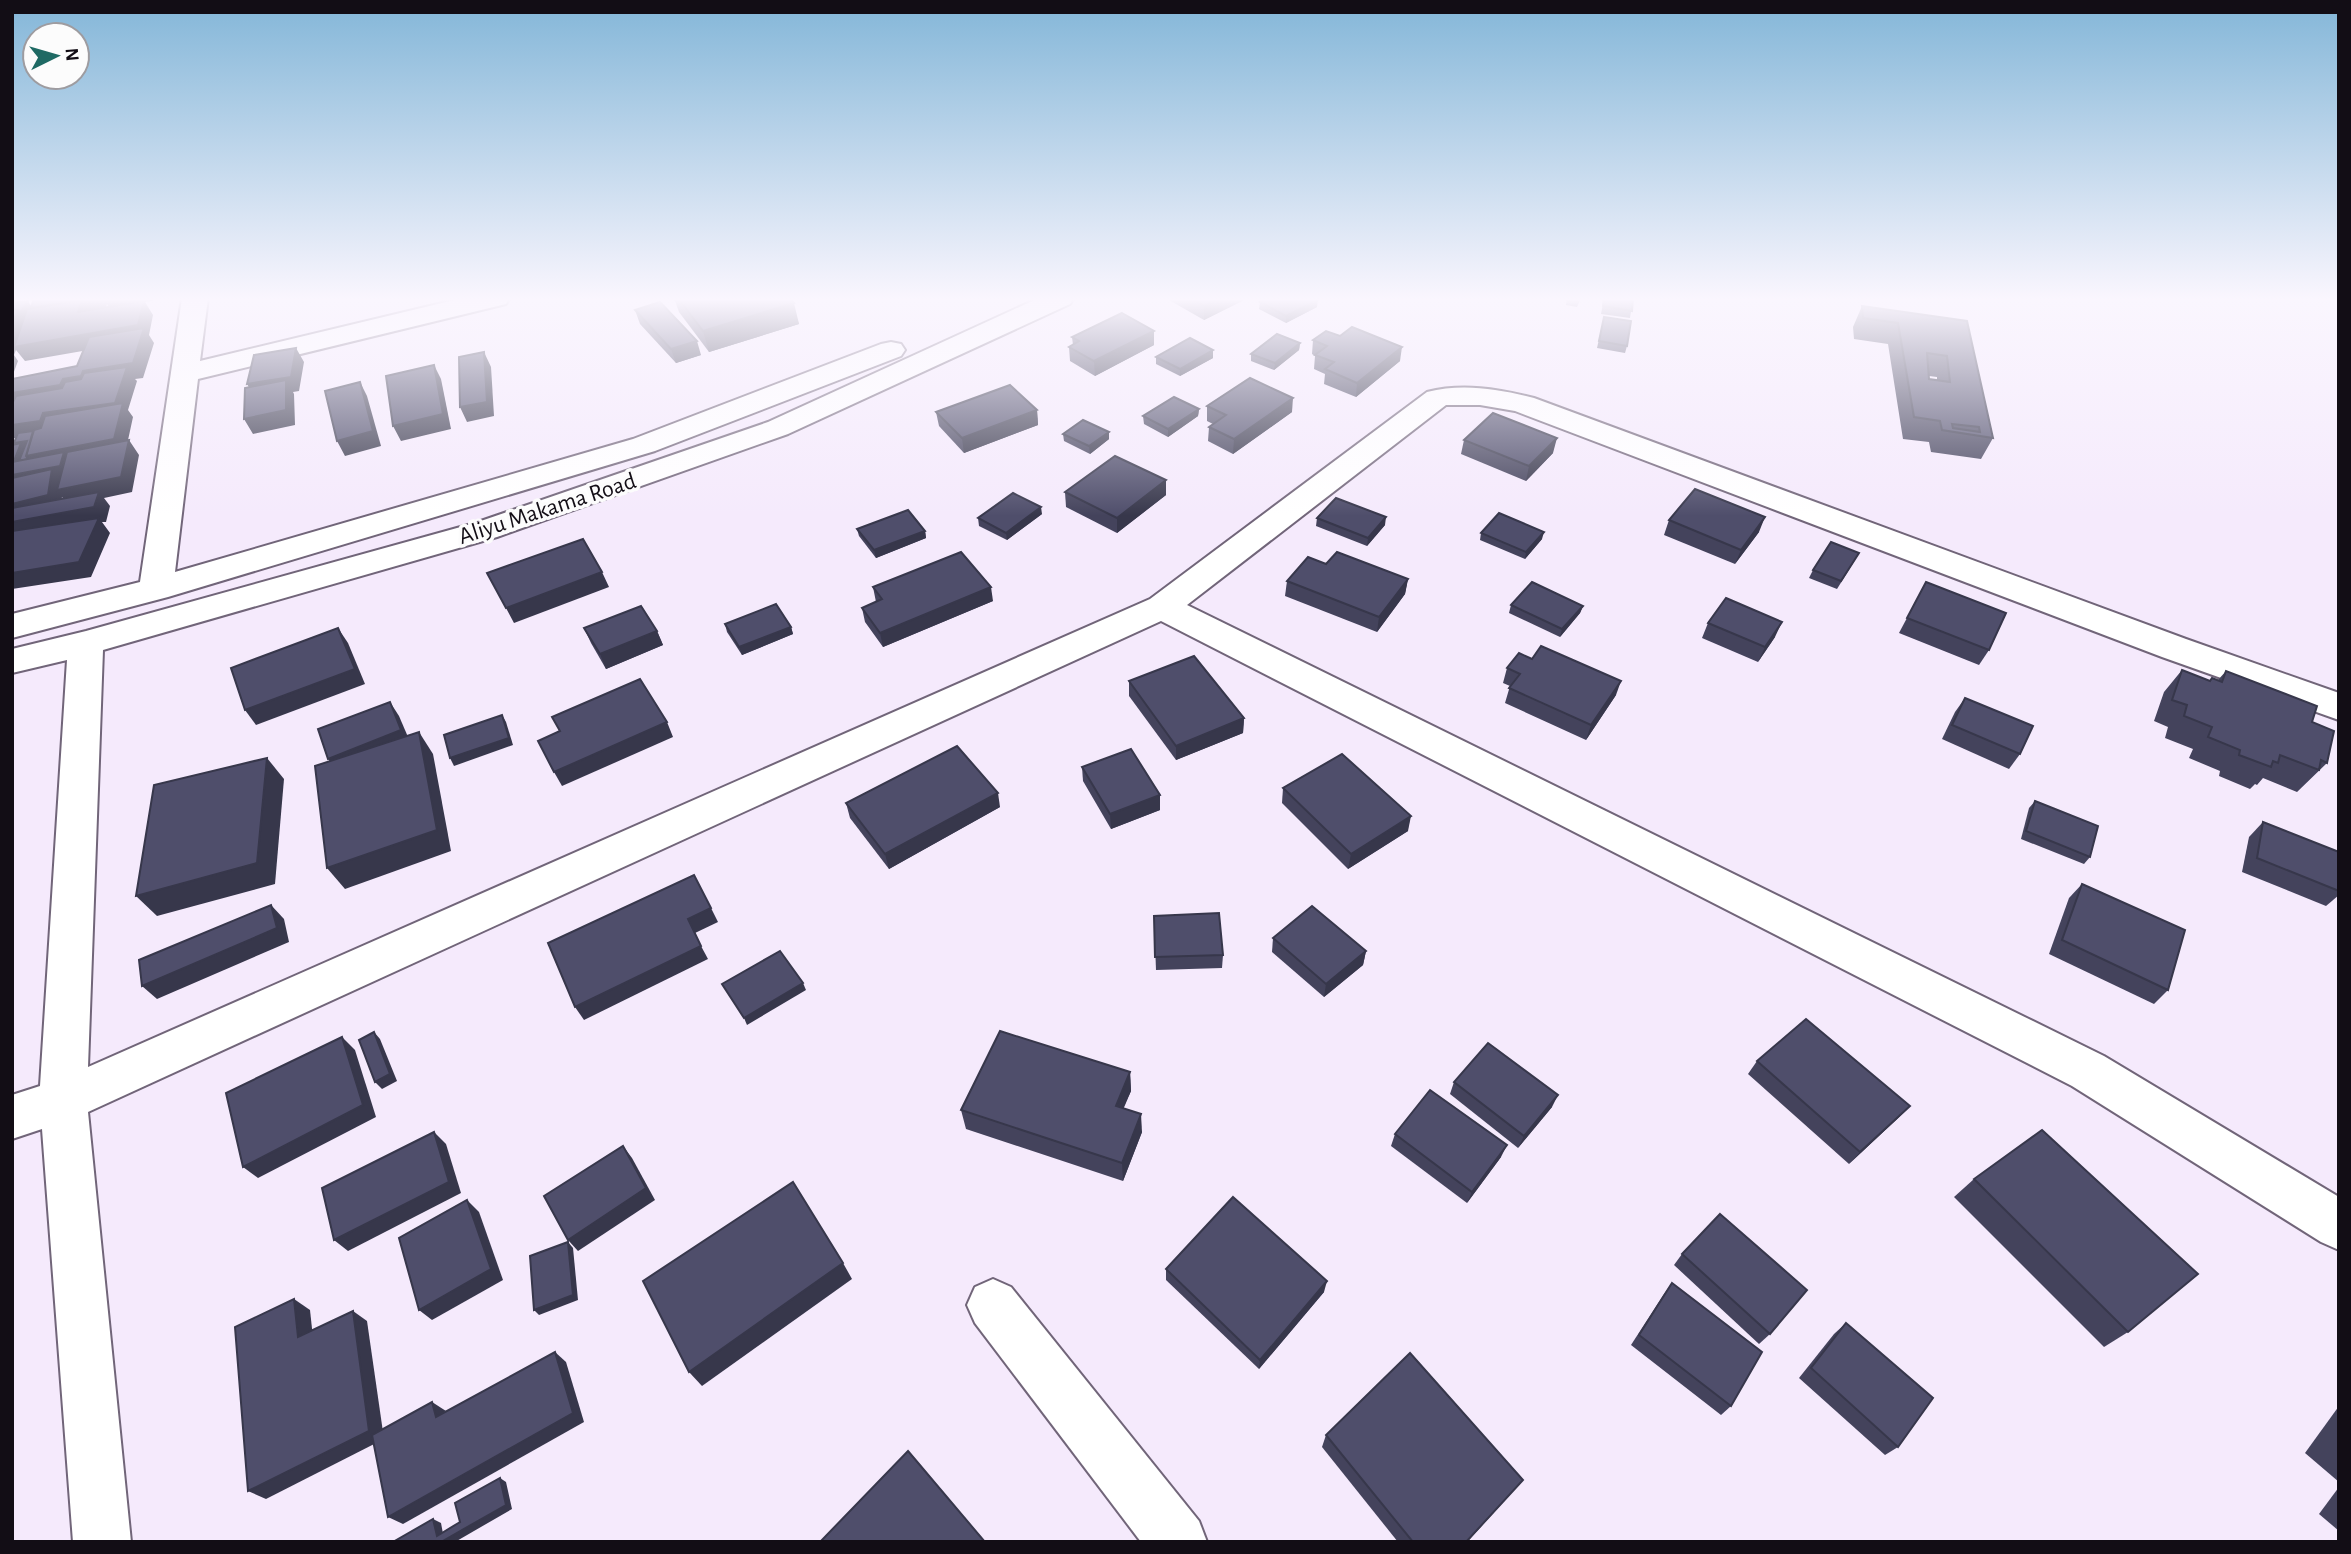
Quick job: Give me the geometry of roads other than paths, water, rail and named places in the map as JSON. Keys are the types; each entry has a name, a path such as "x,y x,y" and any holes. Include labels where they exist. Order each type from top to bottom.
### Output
{"street":[{"path":"156,589 184,371"},
{"path":"183,374 197,371"},
{"name":"Aliyu Makama Road","path":"12,626 156,589 644,446 839,371"},
{"name":"Aliyu Makama Road","path":"12,661 86,643 486,530 766,433 903,371"},
{"path":"12,1117 63,1100 1162,607 1437,398 1455,394 1488,396 1524,404 2174,648 2339,707"},
{"path":"1162,607 2088,1071 2339,1225"},
{"path":"86,643 63,1100 103,1542"},
{"path":"993,1305 1178,1542"}]}
